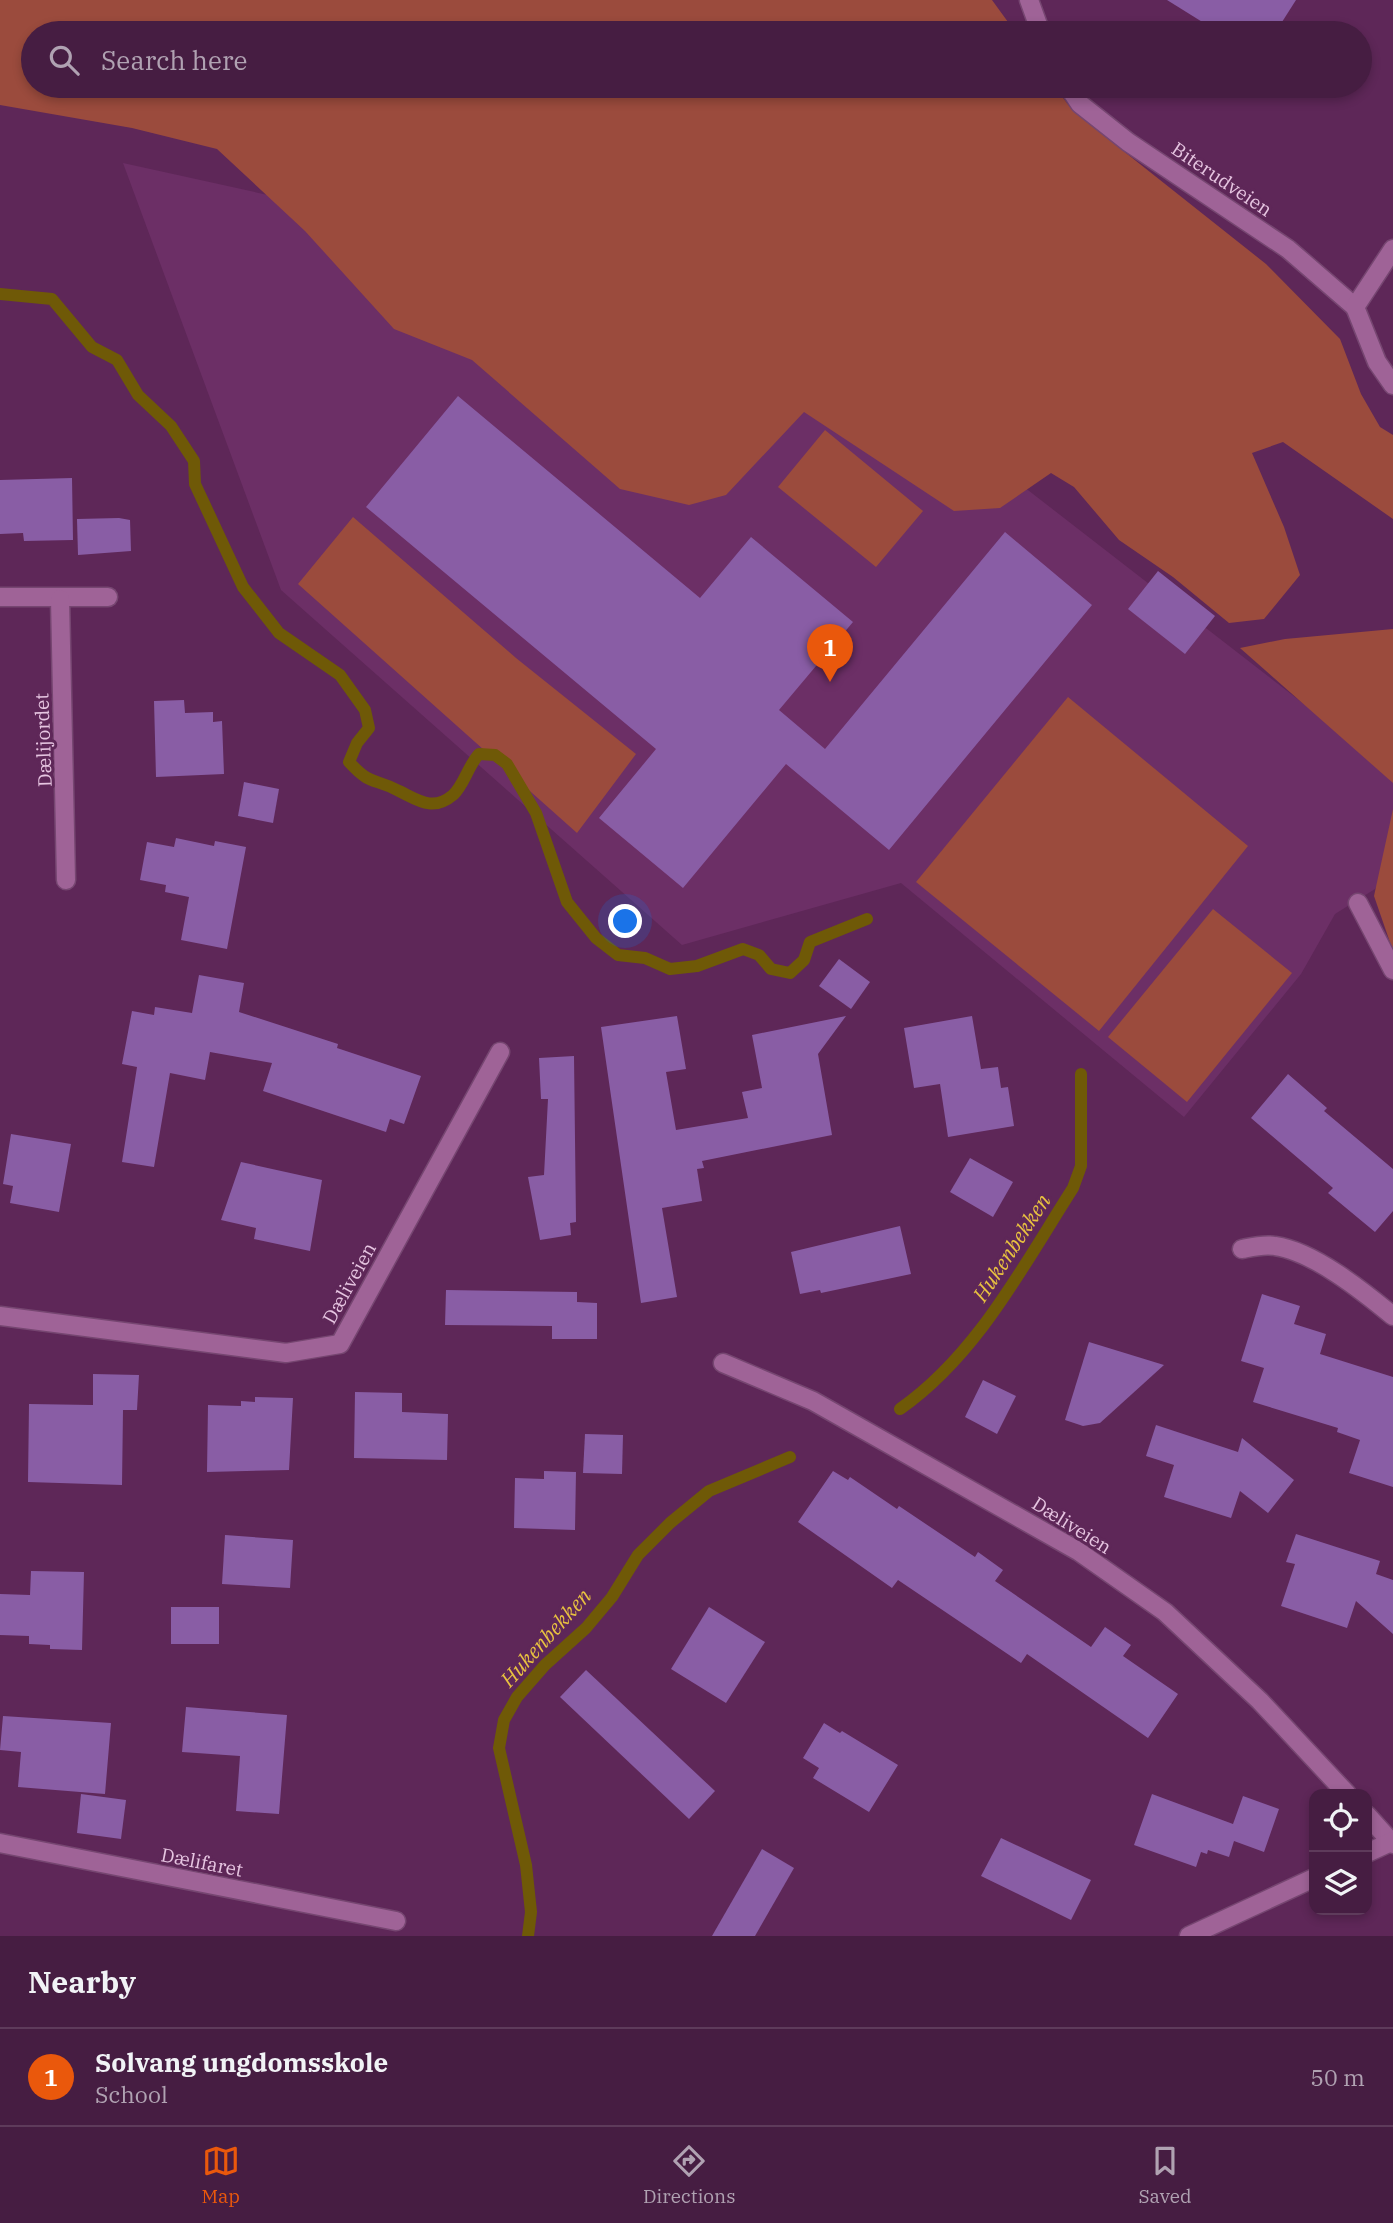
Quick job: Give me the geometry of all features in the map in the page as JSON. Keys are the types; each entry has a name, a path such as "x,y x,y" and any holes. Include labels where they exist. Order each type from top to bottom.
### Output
{"street":[{"path":"1029,0 1037,21"},
{"name":"Biterudveien","path":"1076,98 1090,112 1288,249 1355,307 1377,362 1393,385"},
{"path":"1355,307 1393,249"},
{"path":"0,597 108,597"},
{"name":"Dælijordet","path":"60,598 66,880"},
{"path":"1358,904 1393,970"},
{"name":"Dæliveien","path":"0,1316 286,1353 340,1344 500,1052"},
{"path":"1242,1248 1273,1245 1300,1253 1366,1293 1393,1316"},
{"name":"Dæliveien","path":"723,1363 813,1401 1078,1551 1165,1612 1260,1701 1342,1789"},
{"path":"1369,1852 1392,1842 1372,1820"},
{"name":"Dælifaret","path":"0,1843 396,1921"},
{"path":"1189,1936 1309,1880"}],"shaded area":[{"path":"0,0 992,0 1007,21 21,21 21,98 1063,98 1073,111 1266,264 1340,339 1361,394 1380,427 1393,435 1393,519 1283,442 1252,453 1284,527 1300,575 1264,619 1229,623 1173,577 1119,540 1074,487 1051,473 1000,508 954,511 804,412 726,495 689,505 620,489 472,360 394,329 305,231 217,149 132,128 0,105"},
{"path":"123,163 526,252 1024,487 1393,773 1393,857 1375,889 1335,914 1301,974 1184,1117 901,883 682,945 281,590"},
{"path":"825,430 923,511 876,567 778,487"},
{"path":"353,517 516,658 636,754 577,833 298,584"},
{"path":"1393,629 1393,783 1240,648 1285,639"},
{"path":"1068,697 1248,846 1099,1031 916,882"},
{"path":"1393,809 1393,951 1374,896"},
{"path":"1213,909 1292,973 1187,1102 1108,1037"}],"building":[{"path":"1167,0 1296,0 1283,21 1201,21"},
{"path":"458,396 700,598 751,537 853,622 779,710 825,749 1005,532 1092,605 889,850 786,764 683,888 599,818 656,749 366,507"},
{"path":"72,478 73,540 24,541 23,533 0,534 0,480"},
{"path":"77,519 130,520 131,551 78,555"},
{"path":"1158,571 1215,616 1185,654 1128,609"},
{"path":"184,700 185,713 213,712 213,722 222,721 224,774 156,777 154,701"},
{"path":"244,782 279,789 273,823 238,816"},
{"path":"176,838 214,846 215,841 246,847 227,949 181,940 189,897 165,892 166,885 140,880 147,842 174,847"},
{"path":"839,959 870,982 851,1009 819,986"},
{"path":"199,975 244,983 239,1012 338,1044 337,1048 421,1076 404,1124 390,1119 386,1132 263,1091 272,1063 210,1052 205,1080 170,1073 154,1167 122,1162 137,1067 122,1064 132,1011 154,1015 155,1007 192,1013"},
{"path":"677,1016 686,1069 666,1072 676,1130 748,1118 742,1092 762,1088 752,1035 846,1016 818,1054 832,1135 702,1161 704,1168 697,1169 702,1201 662,1208 677,1297 641,1303 601,1027"},
{"path":"972,1016 981,1069 998,1067 1001,1088 1008,1087 1014,1126 948,1137 940,1084 914,1088 904,1028"},
{"path":"574,1056 576,1222 570,1223 571,1235 540,1240 528,1177 544,1175 548,1099 541,1099 539,1058"},
{"path":"1288,1074 1327,1108 1324,1111 1393,1169 1393,1211 1375,1232 1328,1193 1333,1188 1251,1118"},
{"path":"11,1134 71,1144 59,1212 10,1203 13,1186 3,1184"},
{"path":"970,1158 1013,1182 993,1217 950,1192"},
{"path":"241,1162 322,1180 310,1251 254,1239 256,1228 221,1220"},
{"path":"900,1226 911,1274 821,1293 820,1290 800,1294 791,1252"},
{"path":"446,1290 577,1292 577,1302 597,1303 597,1339 552,1339 552,1326 445,1325"},
{"path":"1262,1294 1300,1306 1294,1324 1326,1334 1320,1354 1393,1377 1393,1487 1349,1473 1360,1440 1337,1432 1338,1428 1253,1402 1264,1368 1241,1361"},
{"path":"1089,1342 1164,1365 1100,1423 1083,1426 1065,1420"},
{"path":"93,1374 139,1375 137,1410 123,1410 122,1485 28,1482 29,1404 93,1405"},
{"path":"983,1380 1016,1396 997,1434 965,1417"},
{"path":"355,1392 402,1393 402,1412 448,1414 447,1460 354,1458"},
{"path":"255,1397 293,1398 289,1470 207,1472 208,1405 241,1406 241,1401 255,1402"},
{"path":"1156,1425 1238,1452 1242,1438 1294,1480 1268,1513 1240,1491 1231,1518 1164,1497 1174,1465 1146,1456"},
{"path":"585,1434 623,1435 622,1474 583,1473"},
{"path":"544,1471 576,1472 575,1530 514,1528 515,1478 544,1479"},
{"path":"833,1471 848,1480 850,1477 897,1509 899,1506 975,1557 978,1552 1003,1570 995,1581 1091,1647 1105,1627 1131,1645 1123,1656 1178,1694 1148,1738 1027,1654 1021,1663 898,1580 892,1588 798,1522"},
{"path":"1296,1534 1380,1561 1376,1574 1393,1580 1393,1634 1356,1601 1347,1628 1281,1606 1295,1564 1286,1562"},
{"path":"225,1535 293,1540 290,1588 222,1584"},
{"path":"31,1571 84,1572 82,1650 50,1649 50,1645 29,1644 29,1636 0,1635 0,1594 30,1595"},
{"path":"171,1607 219,1607 219,1644 171,1644"},
{"path":"709,1607 765,1642 726,1703 671,1669"},
{"path":"586,1670 715,1791 689,1819 560,1697"},
{"path":"186,1707 287,1715 279,1814 236,1811 240,1756 182,1752"},
{"path":"3,1716 111,1723 105,1794 18,1787 21,1752 0,1750"},
{"path":"824,1723 898,1765 869,1812 813,1778 819,1768 803,1758"},
{"path":"81,1794 126,1800 121,1839 77,1833"},
{"path":"1152,1794 1233,1824 1243,1796 1279,1809 1264,1852 1234,1841 1229,1857 1208,1850 1207,1854 1201,1852 1196,1867 1134,1845"},
{"path":"1001,1838 1091,1880 1071,1920 981,1876"},
{"path":"762,1849 794,1868 755,1936 712,1936"}],"waterway":[{"name":"Hukenbekken","path":"0,294 52,299 92,347 117,360 138,395 171,426 194,461 195,484 243,587 279,633 340,675 365,710 369,728 357,743 349,762 363,775 419,801 439,803 457,791 479,754 495,755 507,764 536,813 567,902 596,938 618,955 645,958 670,969 697,966 743,949 759,955 771,969 790,973 804,960 810,942 867,919"},
{"name":"Hukenbekken","path":"900,1409 952,1363 997,1308 1073,1188 1081,1166 1081,1074"},
{"name":"Hukenbekken","path":"528,1936 531,1912 526,1865 499,1748 504,1720 517,1697 545,1665 586,1628 612,1597 638,1555 670,1523 709,1491 790,1457"}],"place":[{"name":"Solvang ungdomsskole","path":"830,682"}]}
